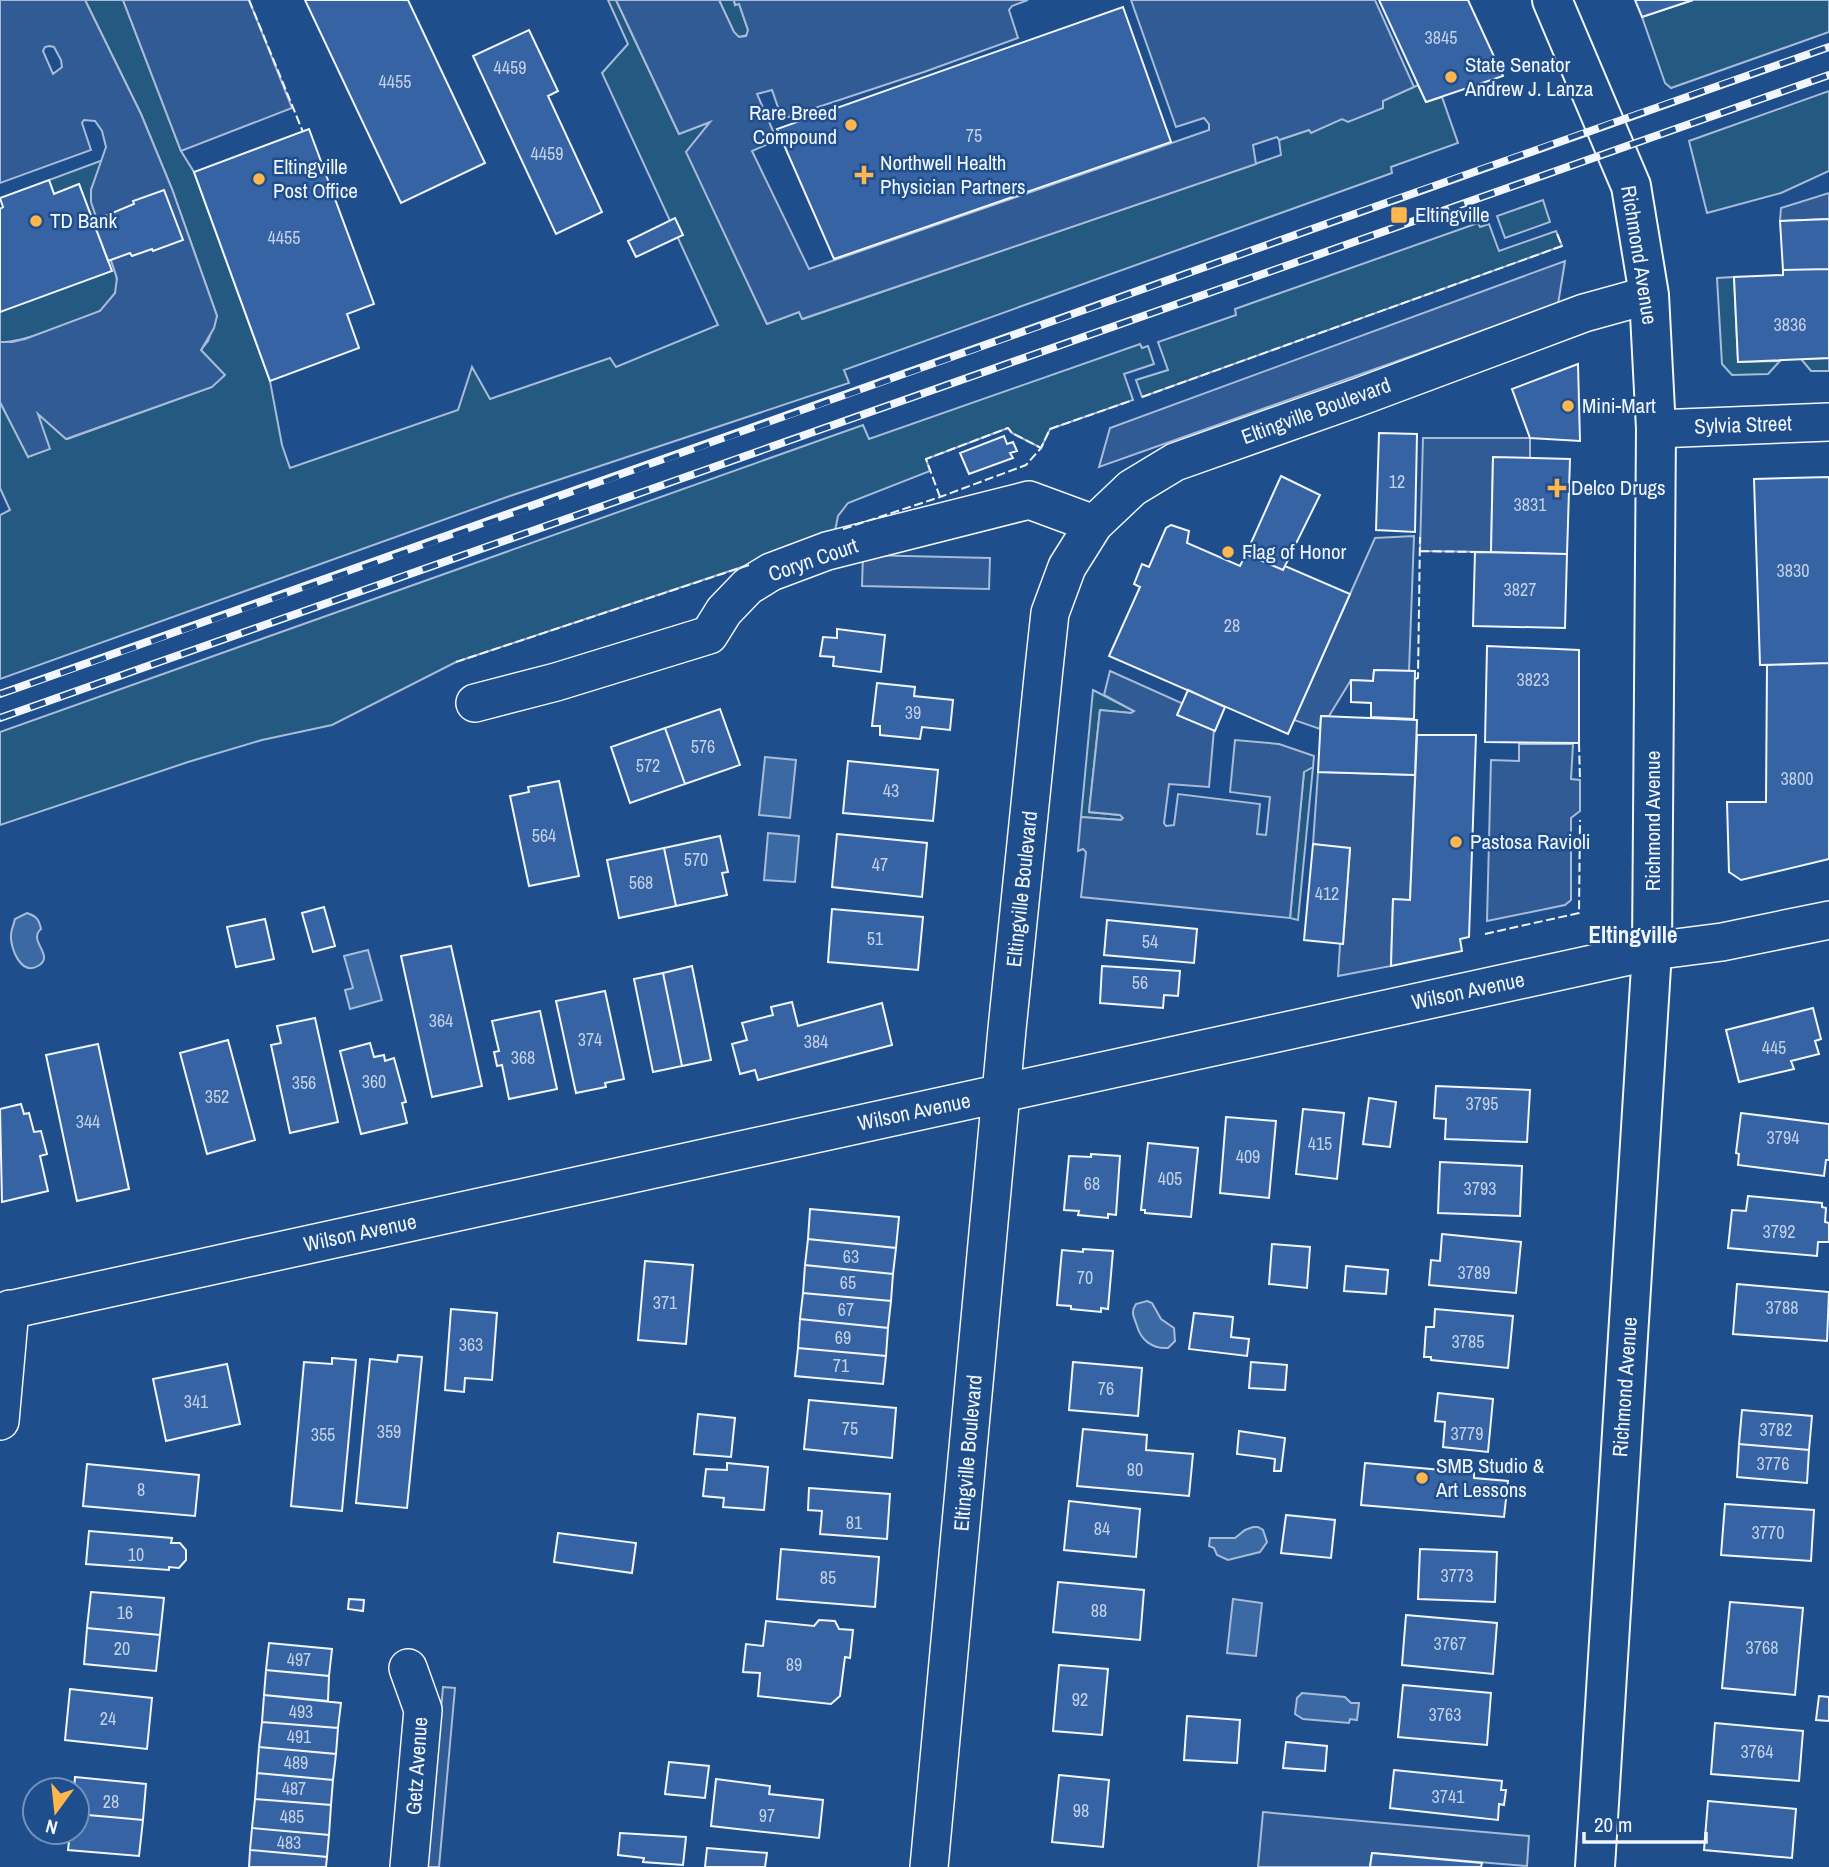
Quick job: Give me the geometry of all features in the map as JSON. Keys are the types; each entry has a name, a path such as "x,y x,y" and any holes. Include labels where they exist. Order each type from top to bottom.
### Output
{"main road":[{"name":"Richmond Avenue","path":"1552,0 1631,186 1649,295 1656,429 1652,951 1595,1867"}],"street":[{"name":"Eltingville Boulevard","path":"929,1867 1001,1093 1050,613 1067,567 1094,524 1132,488 1175,462 1371,393 1584,313 1649,295"},
{"name":"Sylvia Street","path":"1656,429 1829,422"},
{"name":"Coryn Court","path":"475,703 556,682 709,635 724,611 748,586 771,572 827,551 1029,500 1094,524"},
{"name":"Wilson Avenue","path":"5,1310 1652,951 1723,942 1829,920"},
{"path":"0,1422 5,1310"},
{"name":"Getz Avenue","path":"408,1668 423,1710 409,1867"}],"shaded area":[{"path":"0,0 85,0 141,114 172,189 217,316 214,328 201,350 225,375 212,387 66,439 38,414 50,449 28,457 0,402 0,342 25,339 100,311 115,293 117,278 91,202 91,190 106,147 102,131 95,121 84,120 82,123 91,150 0,183","holes":["45,47 54,47 62,67 53,74 43,51"]},
{"path":"85,0 123,0 181,151 194,172 270,381 282,445 290,468 458,410 472,367 490,399 610,358 616,367 718,325 602,73 628,44 608,0 616,0 679,134 710,122 687,152 767,324 799,312 803,319 1281,155 1279,140 1309,130 1311,132 1418,85 1426,102 1442,97 1458,143 1391,167 1392,173 844,370 849,383 507,497 0,679 0,515 10,510 0,488 0,402 28,456 37,413 67,439 212,387 201,350 208,341 217,316 172,189 141,114"},
{"path":"123,0 249,0 292,108 181,151"},
{"path":"616,0 719,0 739,37 746,36 748,30 739,4 735,5 734,0 1028,0 1012,6 1009,10 1018,38 924,72 782,119 772,90 757,94 777,140 752,151 809,269 1209,130 1209,124 1204,118 1176,127 1131,0 1375,0 1414,87 1383,101 1383,108 1348,122 1342,119 1311,133 1309,130 1253,145 1256,164 802,319 799,312 767,324 686,152 710,122 679,134"},
{"path":"719,0 734,0 735,5 739,3 748,35 735,35"},
{"path":"1693,0 1829,0 1829,32 1671,88 1665,83 1642,17"},
{"path":"1829,91 1829,171 1781,193 1707,213 1689,141"},
{"path":"103,160 91,190 96,220 93,221 79,184 54,194 49,180"},
{"path":"1829,193 1829,219 1780,221 1781,208"},
{"path":"1543,200 1550,222 1505,238 1497,216"},
{"path":"1478,223 1480,227 1489,224 1499,251 1556,231 1562,246 1142,397 1136,380 1168,370 1158,342 1236,315 1235,309"},
{"path":"111,260 117,288 115,295 101,310 49,331 0,342 0,312"},
{"path":"1565,261 1558,304 1099,467 1110,428"},
{"path":"1734,277 1738,362 1780,361 1768,374 1732,375 1722,364 1717,278"},
{"path":"1140,344 1142,348 1148,346 1154,364 1124,374 1133,400 1050,429 1041,448 1012,433 1008,428 926,459 930,471 848,503 838,516 835,531 793,550 456,662 332,725 262,740 188,762 0,825 0,732 863,425 869,439"},
{"path":"1829,358 1829,371 1811,371 1801,359"},
{"path":"1423,438 1530,438 1530,458 1493,458 1491,552 1420,551"},
{"path":"1414,536 1409,671 1374,670 1373,681 1351,680 1329,716 1321,716 1320,729 1294,720 1375,538"},
{"path":"863,555 990,558 989,589 862,586"},
{"path":"1110,671 1215,718 1209,787 1169,784 1164,823 1166,826 1174,825 1178,794 1260,804 1257,834 1266,835 1270,797 1230,792 1235,740 1279,744 1314,756 1313,767 1304,772 1290,918 1081,897 1086,852 1083,849 1078,851 1081,817 1123,818 1120,815 1089,812 1100,710 1134,711 1104,695"},
{"path":"1093,690 1134,711 1100,710 1089,812 1120,815 1123,818 1121,820 1081,817"},
{"path":"1519,744 1573,744 1571,779 1580,780 1580,811 1571,818 1571,900 1565,905 1487,921 1491,760 1519,761"},
{"path":"765,757 796,760 790,818 759,815"},
{"path":"1313,767 1298,920 1290,918 1304,771"},
{"path":"1318,772 1415,775 1410,900 1393,899 1391,966 1338,976 1350,849 1313,844"},
{"path":"768,833 799,836 795,882 764,880"},
{"path":"27,913 39,923 41,929 37,938 44,958 43,962 32,968 26,967 18,959 11,940 15,919"},
{"path":"368,950 382,1000 350,1009 345,990 353,988 344,956"},
{"path":"1147,1301 1152,1303 1161,1319 1174,1328 1175,1341 1168,1348 1152,1345 1139,1331 1133,1310 1136,1304"},
{"path":"1253,1527 1263,1530 1267,1542 1260,1552 1228,1560 1217,1555 1214,1548 1209,1546 1210,1538 1235,1538"},
{"path":"1233,1599 1262,1603 1256,1656 1227,1653"},
{"path":"443,1687 455,1688 439,1867 427,1867"},
{"path":"1302,1693 1345,1697 1351,1703 1359,1703 1357,1720 1350,1719 1349,1723 1303,1719 1295,1714 1297,1698"},
{"path":"1263,1812 1529,1836 1527,1866 1372,1853 1370,1867 1258,1867"}],"building":[{"path":"305,0 408,0 485,163 401,203"},
{"path":"1379,0 1468,0 1503,76 1426,102"},
{"path":"1635,0 1693,0 1642,17"},
{"path":"1123,7 1171,142 834,259 777,129"},
{"path":"529,30 558,91 548,96 602,212 556,234 473,56"},
{"path":"309,129 374,304 347,314 359,348 270,381 194,172"},
{"path":"49,180 54,194 79,184 112,271 0,312 0,209 3,207 0,198"},
{"path":"164,190 183,240 153,251 152,249 132,256 130,253 108,261 93,221 134,204 133,201"},
{"path":"675,218 683,235 636,257 628,241"},
{"path":"1829,219 1829,269 1783,270 1780,221"},
{"path":"1829,269 1829,358 1738,362 1734,277 1783,275 1783,270"},
{"path":"1578,364 1580,441 1530,438 1512,389"},
{"path":"1379,433 1417,434 1415,532 1376,530"},
{"path":"1004,436 1007,444 1013,442 1017,451 1010,453 1013,458 969,474 960,453"},
{"path":"1493,457 1570,459 1567,554 1491,552"},
{"path":"1281,476 1320,495 1283,570 1246,554"},
{"path":"1829,477 1829,663 1760,665 1754,479"},
{"path":"1171,525 1189,531 1187,543 1240,566 1246,554 1283,570 1285,566 1350,594 1288,734 1109,656 1140,587 1134,584 1142,564 1149,567 1166,528"},
{"path":"1475,552 1567,554 1565,628 1473,626"},
{"path":"837,629 885,635 881,672 833,666 834,657 820,656 823,637 837,638"},
{"path":"1487,646 1579,650 1579,743 1485,742"},
{"path":"1829,663 1829,859 1741,880 1729,872 1727,802 1766,802 1767,665"},
{"path":"1374,670 1415,671 1414,719 1371,717 1371,703 1351,702 1351,680 1373,681"},
{"path":"877,683 915,687 914,696 953,700 950,730 922,727 920,739 880,735 880,726 872,726"},
{"path":"1188,690 1225,707 1215,731 1177,715"},
{"path":"720,709 740,765 685,784 665,728"},
{"path":"1321,716 1417,720 1415,775 1318,772"},
{"path":"665,728 685,784 630,803 611,747"},
{"path":"1417,735 1476,735 1469,937 1460,939 1462,951 1391,966 1393,899 1410,900"},
{"path":"848,761 938,770 933,821 843,813"},
{"path":"559,781 579,876 529,886 510,796 529,792 528,787"},
{"path":"837,834 927,843 922,897 832,887"},
{"path":"720,836 728,872 722,873 727,895 676,906 664,848"},
{"path":"1313,844 1350,848 1343,944 1304,940"},
{"path":"664,848 676,906 619,918 607,860"},
{"path":"324,907 335,946 313,952 302,913"},
{"path":"832,909 923,917 918,970 828,962"},
{"path":"265,919 274,959 236,967 227,927"},
{"path":"1107,920 1197,929 1194,963 1104,955"},
{"path":"451,946 482,1086 432,1097 401,956"},
{"path":"692,966 711,1060 682,1066 663,973"},
{"path":"1102,966 1180,971 1178,996 1164,995 1163,1008 1100,1003"},
{"path":"663,973 682,1066 653,1072 634,979"},
{"path":"605,991 624,1079 605,1083 606,1087 576,1093 556,1001"},
{"path":"792,1002 798,1026 882,1003 892,1045 758,1080 755,1070 740,1074 732,1044 747,1040 742,1023 773,1015 771,1007"},
{"path":"1813,1008 1821,1039 1815,1041 1819,1054 1791,1061 1794,1069 1739,1082 1726,1030"},
{"path":"540,1011 557,1089 509,1099 502,1065 497,1066 494,1052 499,1051 492,1021"},
{"path":"315,1018 338,1122 290,1133 271,1045 281,1043 277,1026"},
{"path":"228,1040 255,1140 207,1154 180,1053"},
{"path":"370,1043 374,1057 384,1055 385,1061 394,1058 406,1102 402,1103 407,1123 361,1134 340,1051"},
{"path":"98,1044 129,1189 77,1201 46,1055"},
{"path":"1436,1086 1530,1090 1527,1142 1445,1139 1446,1119 1434,1118"},
{"path":"1369,1098 1396,1102 1390,1147 1363,1144"},
{"path":"21,1104 24,1114 29,1113 34,1132 41,1131 47,1154 40,1156 48,1191 2,1202 0,1109"},
{"path":"1303,1109 1344,1113 1337,1179 1296,1174"},
{"path":"1741,1113 1829,1124 1829,1160 1826,1160 1824,1176 1738,1165 1739,1154 1736,1153"},
{"path":"1226,1117 1276,1121 1269,1198 1220,1193"},
{"path":"1148,1143 1198,1148 1191,1217 1145,1213 1145,1210 1141,1210"},
{"path":"1091,1154 1120,1156 1116,1215 1108,1214 1108,1218 1078,1215 1079,1211 1064,1210 1069,1156 1091,1157"},
{"path":"1440,1162 1522,1166 1520,1216 1438,1213"},
{"path":"1748,1196 1822,1203 1822,1207 1826,1208 1825,1222 1829,1223 1829,1242 1818,1242 1817,1256 1728,1248 1732,1210 1746,1211"},
{"path":"810,1209 899,1217 896,1248 808,1239"},
{"path":"1442,1234 1521,1242 1516,1293 1429,1285 1431,1260 1440,1261"},
{"path":"808,1239 896,1248 893,1274 805,1265"},
{"path":"1272,1244 1310,1247 1307,1288 1269,1284"},
{"path":"1083,1249 1113,1251 1108,1309 1101,1308 1101,1312 1057,1305 1062,1250 1083,1252"},
{"path":"645,1261 693,1265 686,1344 638,1340"},
{"path":"805,1265 893,1274 891,1301 803,1293"},
{"path":"1346,1266 1388,1270 1386,1294 1344,1291"},
{"path":"1737,1284 1829,1292 1827,1341 1733,1334"},
{"path":"803,1293 891,1301 888,1328 800,1319"},
{"path":"451,1309 497,1313 492,1380 465,1378 464,1392 445,1390"},
{"path":"1435,1309 1513,1316 1508,1368 1424,1357 1426,1327 1434,1327"},
{"path":"1194,1313 1233,1317 1231,1337 1249,1339 1247,1356 1189,1349"},
{"path":"800,1319 888,1328 886,1356 798,1348"},
{"path":"798,1348 886,1356 883,1384 795,1376"},
{"path":"398,1355 422,1357 407,1508 356,1503 370,1359 397,1362"},
{"path":"332,1358 356,1360 342,1511 291,1506 304,1362 332,1364"},
{"path":"1073,1362 1142,1368 1138,1416 1069,1410"},
{"path":"1251,1362 1287,1365 1285,1390 1249,1388"},
{"path":"227,1364 240,1424 166,1441 153,1379"},
{"path":"1438,1393 1493,1399 1488,1452 1443,1447 1445,1422 1435,1421"},
{"path":"809,1400 896,1408 892,1458 804,1449"},
{"path":"1742,1410 1812,1416 1809,1450 1739,1444"},
{"path":"698,1414 735,1418 731,1457 694,1454"},
{"path":"1083,1429 1147,1435 1146,1450 1193,1454 1189,1496 1077,1486"},
{"path":"1239,1431 1285,1438 1281,1471 1274,1471 1275,1459 1237,1454"},
{"path":"1739,1444 1809,1450 1807,1483 1737,1477"},
{"path":"727,1463 768,1467 764,1510 723,1507 724,1498 703,1496 706,1469 727,1470"},
{"path":"1365,1463 1474,1473 1474,1478 1508,1481 1504,1517 1361,1505"},
{"path":"87,1464 199,1475 195,1516 83,1506"},
{"path":"809,1488 890,1494 887,1539 820,1534 822,1511 808,1510"},
{"path":"1069,1501 1140,1509 1136,1557 1064,1550"},
{"path":"1725,1504 1814,1510 1811,1561 1721,1555"},
{"path":"1286,1515 1335,1520 1331,1558 1281,1553"},
{"path":"89,1531 172,1538 171,1543 180,1543 186,1550 186,1560 179,1568 169,1567 169,1570 86,1564"},
{"path":"558,1533 636,1543 632,1573 554,1562"},
{"path":"781,1549 879,1557 875,1607 777,1599"},
{"path":"1420,1549 1497,1552 1495,1602 1418,1599"},
{"path":"1058,1582 1144,1590 1140,1640 1053,1632"},
{"path":"91,1592 164,1598 160,1635 87,1628"},
{"path":"349,1599 364,1600 363,1611 348,1609"},
{"path":"1730,1602 1803,1608 1795,1695 1722,1688"},
{"path":"1406,1615 1497,1623 1493,1674 1402,1665"},
{"path":"819,1620 835,1621 839,1629 853,1630 850,1658 845,1657 840,1696 831,1704 758,1696 760,1673 743,1672 746,1644 763,1646 766,1621 814,1626"},
{"path":"87,1628 160,1635 156,1671 84,1664"},
{"path":"269,1643 332,1649 329,1676 266,1670"},
{"path":"1059,1665 1108,1669 1102,1735 1053,1731"},
{"path":"266,1670 329,1676 328,1701 264,1695"},
{"path":"1403,1685 1491,1693 1487,1745 1398,1737"},
{"path":"70,1689 152,1698 147,1749 65,1740"},
{"path":"264,1695 341,1703 338,1728 262,1722"},
{"path":"1819,1696 1829,1697 1829,1721 1816,1720"},
{"path":"1187,1716 1240,1720 1237,1763 1184,1760"},
{"path":"262,1722 338,1728 336,1754 259,1747"},
{"path":"1715,1723 1803,1731 1799,1781 1711,1774"},
{"path":"1286,1742 1327,1746 1325,1771 1283,1768"},
{"path":"259,1747 336,1754 333,1780 257,1773"},
{"path":"669,1762 709,1766 705,1798 665,1794"},
{"path":"1394,1770 1502,1781 1501,1790 1506,1790 1504,1805 1499,1804 1498,1820 1390,1808"},
{"path":"257,1773 333,1780 331,1805 255,1799"},
{"path":"1059,1775 1109,1780 1103,1847 1052,1842"},
{"path":"91,1779 146,1784 143,1820 91,1815"},
{"path":"716,1779 770,1786 769,1794 823,1800 819,1838 711,1826"},
{"path":"255,1799 331,1805 329,1835 252,1828"},
{"path":"1708,1801 1796,1809 1792,1858 1704,1850"},
{"path":"91,1815 143,1820 139,1856 68,1850 68,1846 91,1846"},
{"path":"252,1828 329,1835 327,1857 250,1850"},
{"path":"620,1833 686,1837 683,1865 643,1862 644,1858 618,1855"},
{"path":"707,1848 767,1853 765,1867 705,1867"},
{"path":"250,1850 327,1857 326,1867 249,1867"},
{"path":"1372,1853 1482,1863 1481,1867 1370,1867"}],"railway":[{"path":"0,694 1829,47"},
{"path":"0,718 1829,75"}],"fence":[{"path":"249,0 303,132"},
{"path":"1142,397 1562,246 1556,231"},
{"path":"843,529 1026,465 1041,448 1050,429 1133,400"},
{"path":"940,497 926,459 1008,428 1012,433 1041,448"},
{"path":"1415,679 1418,678 1420,537"},
{"path":"1420,551 1475,552"},
{"path":"456,662 749,565"},
{"path":"1579,743 1580,780"},
{"path":"1485,934 1579,913 1580,820"}],"place":[{"name":"State Senator Andrew J. Lanza","path":"1451,77"},
{"name":"Rare Breed Compound","path":"851,125"},
{"name":"Northwell Health Physician Partners","path":"864,175"},
{"name":"Eltingville Post Office","path":"259,179"},
{"name":"Eltingville","path":"1399,215"},
{"name":"TD Bank","path":"36,221"},
{"name":"Mini-Mart","path":"1568,406"},
{"name":"Delco Drugs","path":"1557,488"},
{"name":"Flag of Honor","path":"1228,552"},
{"name":"Pastosa Ravioli","path":"1456,842"},
{"name":"SMB Studio & Art Lessons","path":"1422,1478"}],"district":[{"name":"Eltingville","path":"1633,935"}]}
